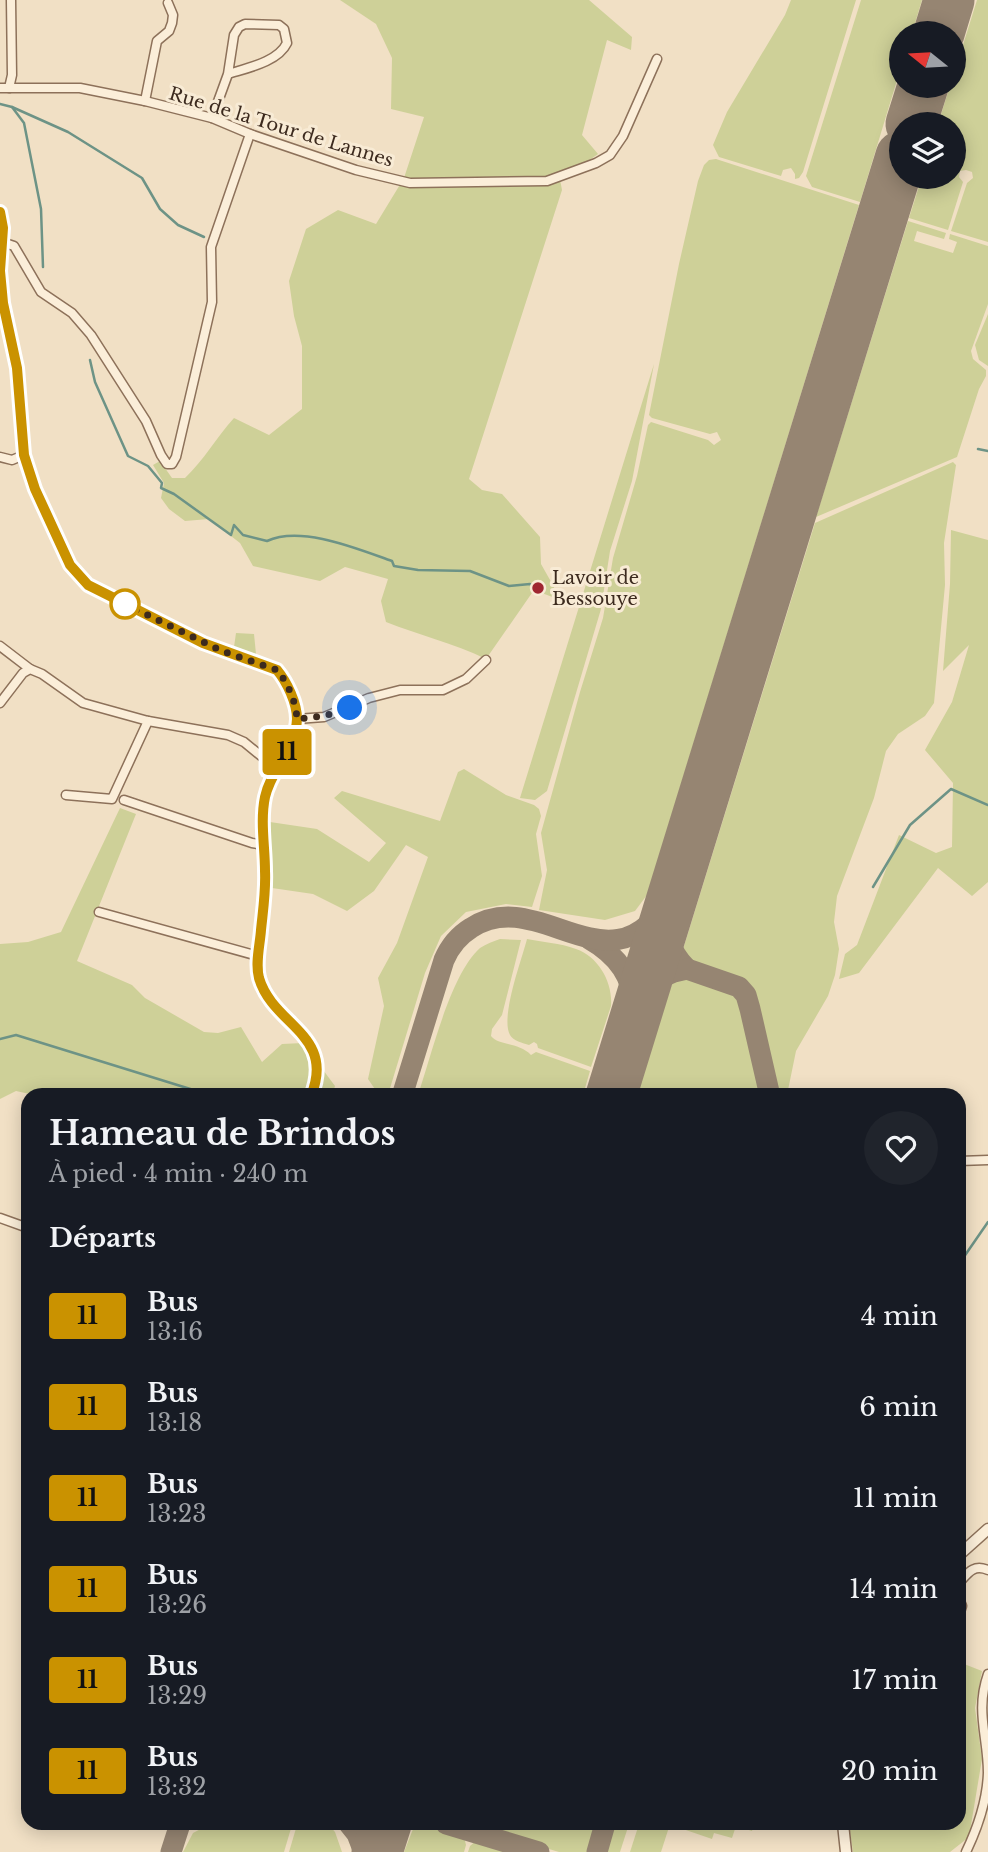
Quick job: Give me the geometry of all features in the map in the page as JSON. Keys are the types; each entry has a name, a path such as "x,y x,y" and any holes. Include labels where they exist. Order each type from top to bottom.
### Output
{"street":[{"path":"4,88 12,75 11,0"},
{"path":"145,101 157,41 169,31 172,23 173,15 168,4"},
{"path":"212,118 228,74 234,35 239,27 245,24 270,24 284,29 287,43 284,51 275,57 228,74"},
{"name":"Rue de la Tour de Lannes","path":"4,88 80,88 145,101 212,118 250,134 356,170 410,183 547,181 610,155 623,136 657,59"},
{"path":"2,242 14,246 41,292 72,313 92,335 146,421 161,455 167,464 172,464 176,457 212,302 211,247 250,134"},
{"path":"0,212 3,228 0,271 3,303 17,368 24,455 35,489 70,565 88,585 203,643 277,670 283,677 295,705 297,719 290,746 265,796 262,813 266,887 258,956 259,976 268,996 317,1056 318,1073 313,1088"},
{"path":"0,457 12,460 24,455"},
{"path":"0,646 30,669 83,702 148,721 228,735 244,742 277,769"},
{"path":"297,719 324,716 369,698 400,690 443,690 466,679 486,660"},
{"path":"0,703 23,673 30,669"},
{"path":"66,795 113,799 148,721"},
{"path":"124,800 264,845"},
{"path":"99,912 258,956"},
{"path":"966,1161 988,1160"},
{"path":"0,1217 21,1225"},
{"path":"966,1549 988,1529"},
{"path":"966,1575 975,1567 988,1570"},
{"path":"966,1852 986,1798 987,1749 981,1708 988,1674"},
{"path":"844,1830 846,1852"}],"green space":[{"path":"340,0 589,0 632,37 631,50 607,40 582,135 598,154 581,166 559,174 562,190 469,479 482,490 502,494 540,537 541,564 554,587 555,598 534,590 486,659 386,622 381,601 388,579 345,567 320,581 253,566 240,543 209,519 185,521 169,509 161,498 164,483 153,465 160,461 172,478 185,478 234,418 269,435 302,409 302,346 289,281 306,229 338,210 376,224 404,178 424,117 391,109 392,58 376,24"},
{"path":"791,0 856,0 803,172 795,179 791,168 783,170 781,176 719,157 713,145 727,112 785,15"},
{"path":"861,0 922,0 916,21 889,21 889,98 892,98 860,202 812,187 806,176"},
{"path":"977,0 988,0 988,242 951,231 967,183 973,178 972,172 966,170 966,112 942,112 946,98 966,98 966,35"},
{"path":"716,159 859,205 647,895 635,911 605,920 539,910 547,870 541,833 603,618 613,558 637,476 648,425 651,422 708,440 714,445 721,440 717,432 710,434 649,415 698,181 704,165 709,160"},
{"path":"918,189 961,189 948,230 909,218"},
{"path":"908,221 946,233 944,239 917,231 914,241 953,253 957,242 949,239 950,234 988,246 988,304 971,351 973,359 986,370 986,376 979,389 957,457 816,517"},
{"path":"988,314 988,366 979,360 975,345"},
{"path":"654,364 632,481 610,551 601,609 547,791 535,800 520,798"},
{"path":"953,462 956,465 944,543 945,585 934,703 925,716 898,734 886,751 874,798 837,896 834,922 839,949 828,996 796,1051 788,1088 772,1088 750,993 736,980 692,966 684,958 684,946 815,523"},
{"path":"951,530 988,540 988,882 972,896 938,868 859,973 839,979 845,954 857,945 899,835 936,853 952,847 953,783 925,750 952,702 969,645 943,671"},
{"path":"236,633 254,634 256,654 234,647"},
{"path":"464,769 506,795 539,809 541,816 536,834 542,876 532,907 506,904 466,912 441,936 425,973 390,1088 374,1088 368,1079 384,1006 378,978 397,943 428,857 406,845 374,891 347,911 313,894 272,888 270,822 317,829 369,862 386,843 334,798 342,791 440,821 458,772"},
{"path":"120,808 136,814 77,961 132,985 145,998 204,1032 218,1033 241,1027 262,1062 282,1044 303,1043 334,1088 21,1088 21,1092 16,1091 0,1099 0,944 28,942 61,932"},
{"path":"500,939 521,940 502,1015 492,1029 491,1036 531,1055 536,1052 590,1071 585,1088 420,1088 459,977 480,948"},
{"path":"527,939 557,944 584,953 598,964 607,980 611,1006 591,1067 538,1048 534,1042 529,1045 518,1042 510,1035 510,1002"},
{"path":"685,974 706,978 723,983 741,994 752,1027 765,1088 639,1088 675,977"},
{"path":"966,1665 982,1671 975,1708 982,1759 969,1837 950,1852 853,1852 850,1830 966,1830"},
{"path":"199,1830 291,1830 284,1852 183,1852 193,1833"},
{"path":"296,1830 333,1830 342,1852 289,1852"},
{"path":"413,1830 444,1830 464,1837 466,1845 464,1852 404,1852"},
{"path":"485,1830 599,1830 592,1852 559,1852"},
{"path":"608,1830 627,1830 620,1852 601,1852"},
{"path":"637,1830 668,1830 661,1852 630,1852"},
{"path":"686,1830 735,1830 732,1838 714,1833 712,1839"},
{"path":"477,1840 517,1852 468,1852"}],"waterway":[{"path":"0,104 12,107 24,123 41,209 43,267"},
{"path":"12,107 68,132 142,178 160,209 178,225 204,237"},
{"path":"90,360 95,382 128,456 148,466 162,483 161,488 174,494 231,535 234,525 243,535 267,541 281,537 313,537 392,561 394,566 418,570 470,571 509,586 530,584 535,587"},
{"path":"978,449 988,451"},
{"path":"873,887 910,825 951,789 988,805"},
{"path":"0,1039 16,1035 187,1088"},
{"path":"966,1254 988,1222"}],"taxiway":[{"path":"404,1088 444,960 455,942 466,931 498,918 524,919 601,940 626,938 650,923 674,891"},
{"path":"672,901 668,921 669,938 675,954 687,969"},
{"path":"589,939 608,953 623,970 632,991 633,1015"},
{"path":"636,1016 648,989 656,980 674,972 687,969 739,987 746,995 768,1088"},
{"path":"171,1852 178,1830"},
{"path":"354,1830 364,1852"},
{"path":"378,1848 387,1830"},
{"path":"466,1830 539,1852"},
{"path":"597,1852 603,1830"}],"runway":[{"path":"943,21 949,0"},
{"path":"915,112 919,98"},
{"path":"613,1088 891,189"},
{"path":"377,1852 384,1830"}],"bus line":[{"name":"11","path":"0,212 3,228 0,271 3,303 17,368 24,455 35,489 70,565 88,585 203,643 277,670 283,677 295,705 296,730 271,781 262,813 266,887 258,956 259,976 268,996 317,1056 318,1073 313,1088"}],"place":[{"name":"Lavoir de Bessouye","path":"538,588"}],"route":[{"path":"125,604 222,651 277,670 283,677 295,705 297,719 324,716 350,708"}]}
